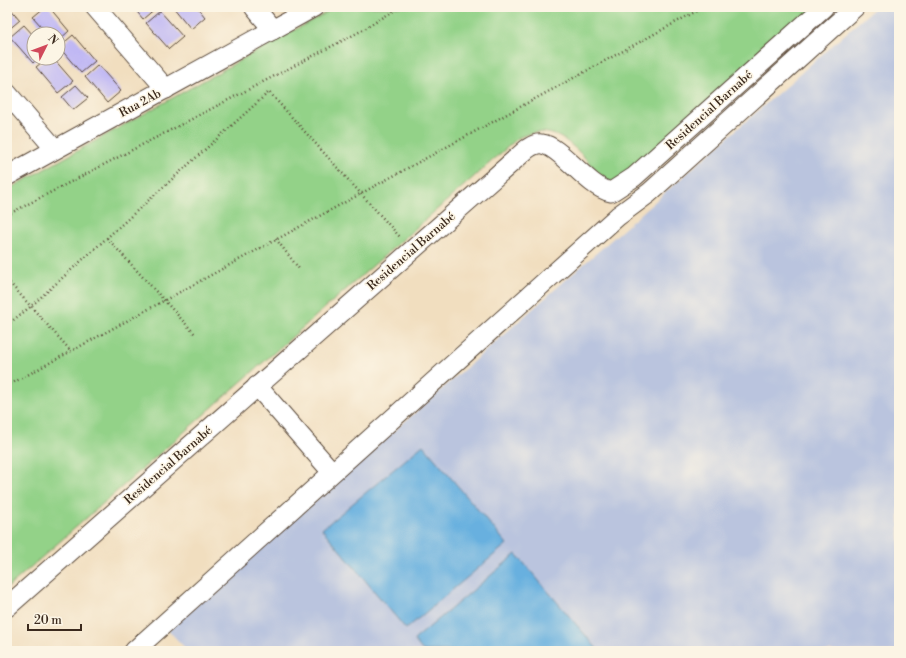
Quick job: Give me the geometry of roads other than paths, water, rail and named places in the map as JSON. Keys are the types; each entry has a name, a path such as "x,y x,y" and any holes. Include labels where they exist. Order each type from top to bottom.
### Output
{"street":[{"path":"95,7 166,89"},
{"path":"254,7 273,30"},
{"name":"Rua 2Ab","path":"7,176 55,148 166,89 314,7"},
{"name":"Residencial Barnabé","path":"7,607 527,149 536,144 543,144 552,148 603,191 611,192 634,177 824,7"},
{"name":"Residencial Barnabé","path":"134,651 618,216 649,194 855,7"},
{"path":"7,93 55,148"},
{"path":"257,386 332,472"}],"water":[{"path":"423,445 507,544 406,629 322,529"},
{"path":"516,554 599,651 423,651 414,640"}]}
